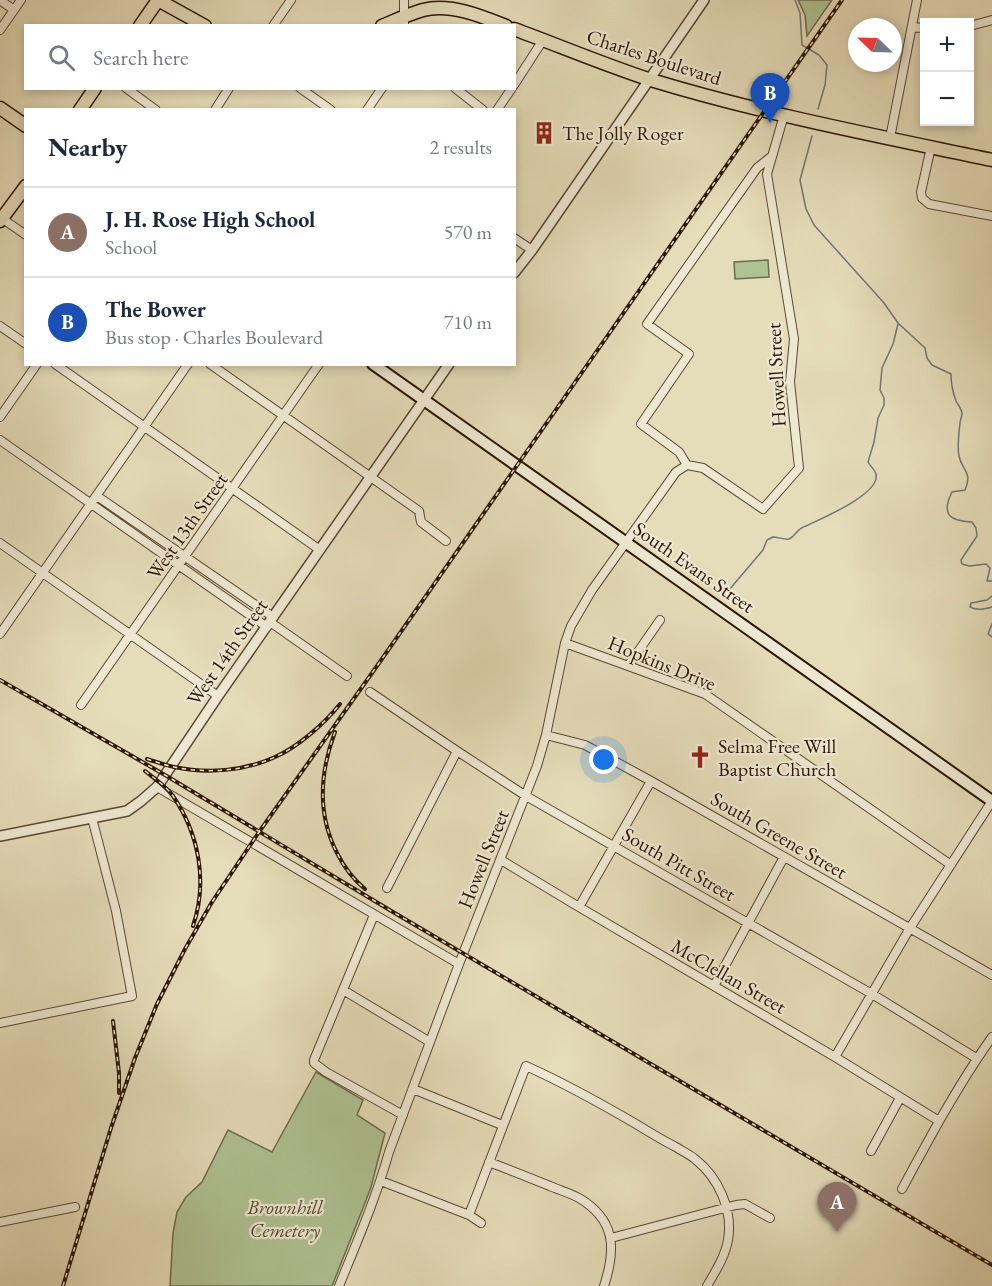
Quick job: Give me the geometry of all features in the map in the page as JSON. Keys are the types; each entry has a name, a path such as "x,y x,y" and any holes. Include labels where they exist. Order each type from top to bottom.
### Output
{"main road":[{"path":"141,24 158,0 201,24"},
{"path":"405,21 424,10 447,9 476,14 501,24"},
{"name":"Charles Boulevard","path":"516,30 649,79 784,116 992,160"},
{"path":"81,108 94,90"},
{"path":"0,108 24,125"},
{"path":"1,219 24,189"},
{"name":"South Evans Street","path":"376,366 992,801"}],"street":[{"path":"0,0 14,10"},
{"path":"0,30 21,0"},
{"path":"274,24 291,0"},
{"path":"404,0 405,21"},
{"path":"516,270 704,0"},
{"path":"890,138 917,0"},
{"path":"974,25 992,20"},
{"path":"912,27 920,28"},
{"path":"516,82 543,40"},
{"path":"129,90 153,108"},
{"path":"216,108 228,90"},
{"path":"303,90 328,108"},
{"path":"368,108 381,90"},
{"path":"458,90 480,108"},
{"path":"498,108 511,90"},
{"name":"Howell Street","path":"339,1286 381,1181 389,1152 459,964 537,766 546,735 565,643 579,610 675,472 687,465 703,468 763,509 799,468 790,382 794,339 767,174 784,116"},
{"path":"931,147 921,192 926,201 929,204 992,216"},
{"name":"Howell Street","path":"687,465 680,452 641,424 689,354 648,324 753,173 772,156"},
{"path":"753,173 767,174"},
{"path":"1,219 24,234"},
{"path":"516,239 532,250"},
{"path":"0,326 24,343"},
{"path":"0,417 36,366"},
{"path":"58,366 320,550"},
{"path":"0,634 187,366"},
{"path":"213,366 419,512 421,522 446,541"},
{"name":"West 13th Street","path":"81,705 318,366"},
{"name":"West 14th Street","path":"0,836 127,811 158,787 218,696 448,366"},
{"path":"0,440 179,565 270,622"},
{"path":"97,496 185,556 270,622 347,676"},
{"path":"0,543 218,696"},
{"path":"627,666 660,620"},
{"name":"Hopkins Drive","path":"565,643 705,694 951,865"},
{"name":"South Pitt Street","path":"370,692 526,796 872,994 976,1058"},
{"name":"South Greene Street","path":"546,735 585,745 992,975"},
{"path":"387,888 457,751"},
{"path":"579,907 651,781"},
{"path":"158,787 459,964"},
{"path":"835,1057 910,928 992,801"},
{"path":"0,1023 132,996 116,911 92,818"},
{"path":"714,986 784,857"},
{"name":"McClellan Street","path":"501,860 939,1121"},
{"path":"374,915 314,1063 403,1115"},
{"path":"343,990 430,1042"},
{"path":"902,1189 976,1058 992,1037"},
{"path":"469,1215 526,1066 560,1081 693,1157 707,1169 718,1184 729,1222 728,1240 721,1260 707,1286"},
{"path":"413,1089 502,1125"},
{"path":"871,1151 900,1098"},
{"path":"489,1162 578,1197 593,1207 604,1221 611,1238 612,1251 604,1286"},
{"path":"381,1181 469,1215 481,1223"},
{"path":"611,1238 745,1204 771,1218"},
{"path":"0,1222 75,1207"}],"green space":[{"path":"798,0 832,0 807,36 805,15"},
{"path":"768,260 769,277 735,279 734,262"},
{"name":"Brownhill Cemetery","path":"316,1072 363,1100 357,1115 385,1133 371,1187 332,1286 170,1286 173,1233 177,1212 186,1197 202,1182 228,1130 272,1152"}],"waterway":[{"path":"795,0 800,13 802,45 819,55 827,65 825,85 818,109"},
{"path":"812,136 800,180 806,209 814,225 884,303 898,323 925,348 927,358 932,365 951,374 954,395 962,412 958,440 959,456 968,479 965,490 952,492 947,511 953,518 972,522 976,528 977,536 961,560 962,564 969,566 986,564 990,568 987,581 992,581"},
{"path":"729,590 763,550 767,540 773,537 789,539 803,527 848,505 869,490 875,482 875,471 868,462 878,418 884,405 884,398 880,390 882,368 893,344 898,324"},
{"path":"992,596 987,600 971,603 970,607 978,609 992,607"},
{"path":"992,624 988,634 992,637"}],"railway":[{"path":"63,1286 111,1128 135,1058 157,1004 212,902 842,0"},
{"path":"0,680 165,775 992,1265"},
{"path":"147,759 174,767 213,771 263,762 302,741 340,704"},
{"path":"335,732 324,778 326,823 337,853 353,877 365,889"},
{"path":"145,771 173,796 195,842 200,892 193,926"},
{"path":"113,1021 119,1093"}],"place":[{"name":"The Bower","path":"770,123"},
{"name":"The Jolly Roger","path":"544,133"},
{"name":"Selma Free Will Baptist Church","path":"700,757"},
{"name":"J. H. Rose High School","path":"837,1232"}]}
